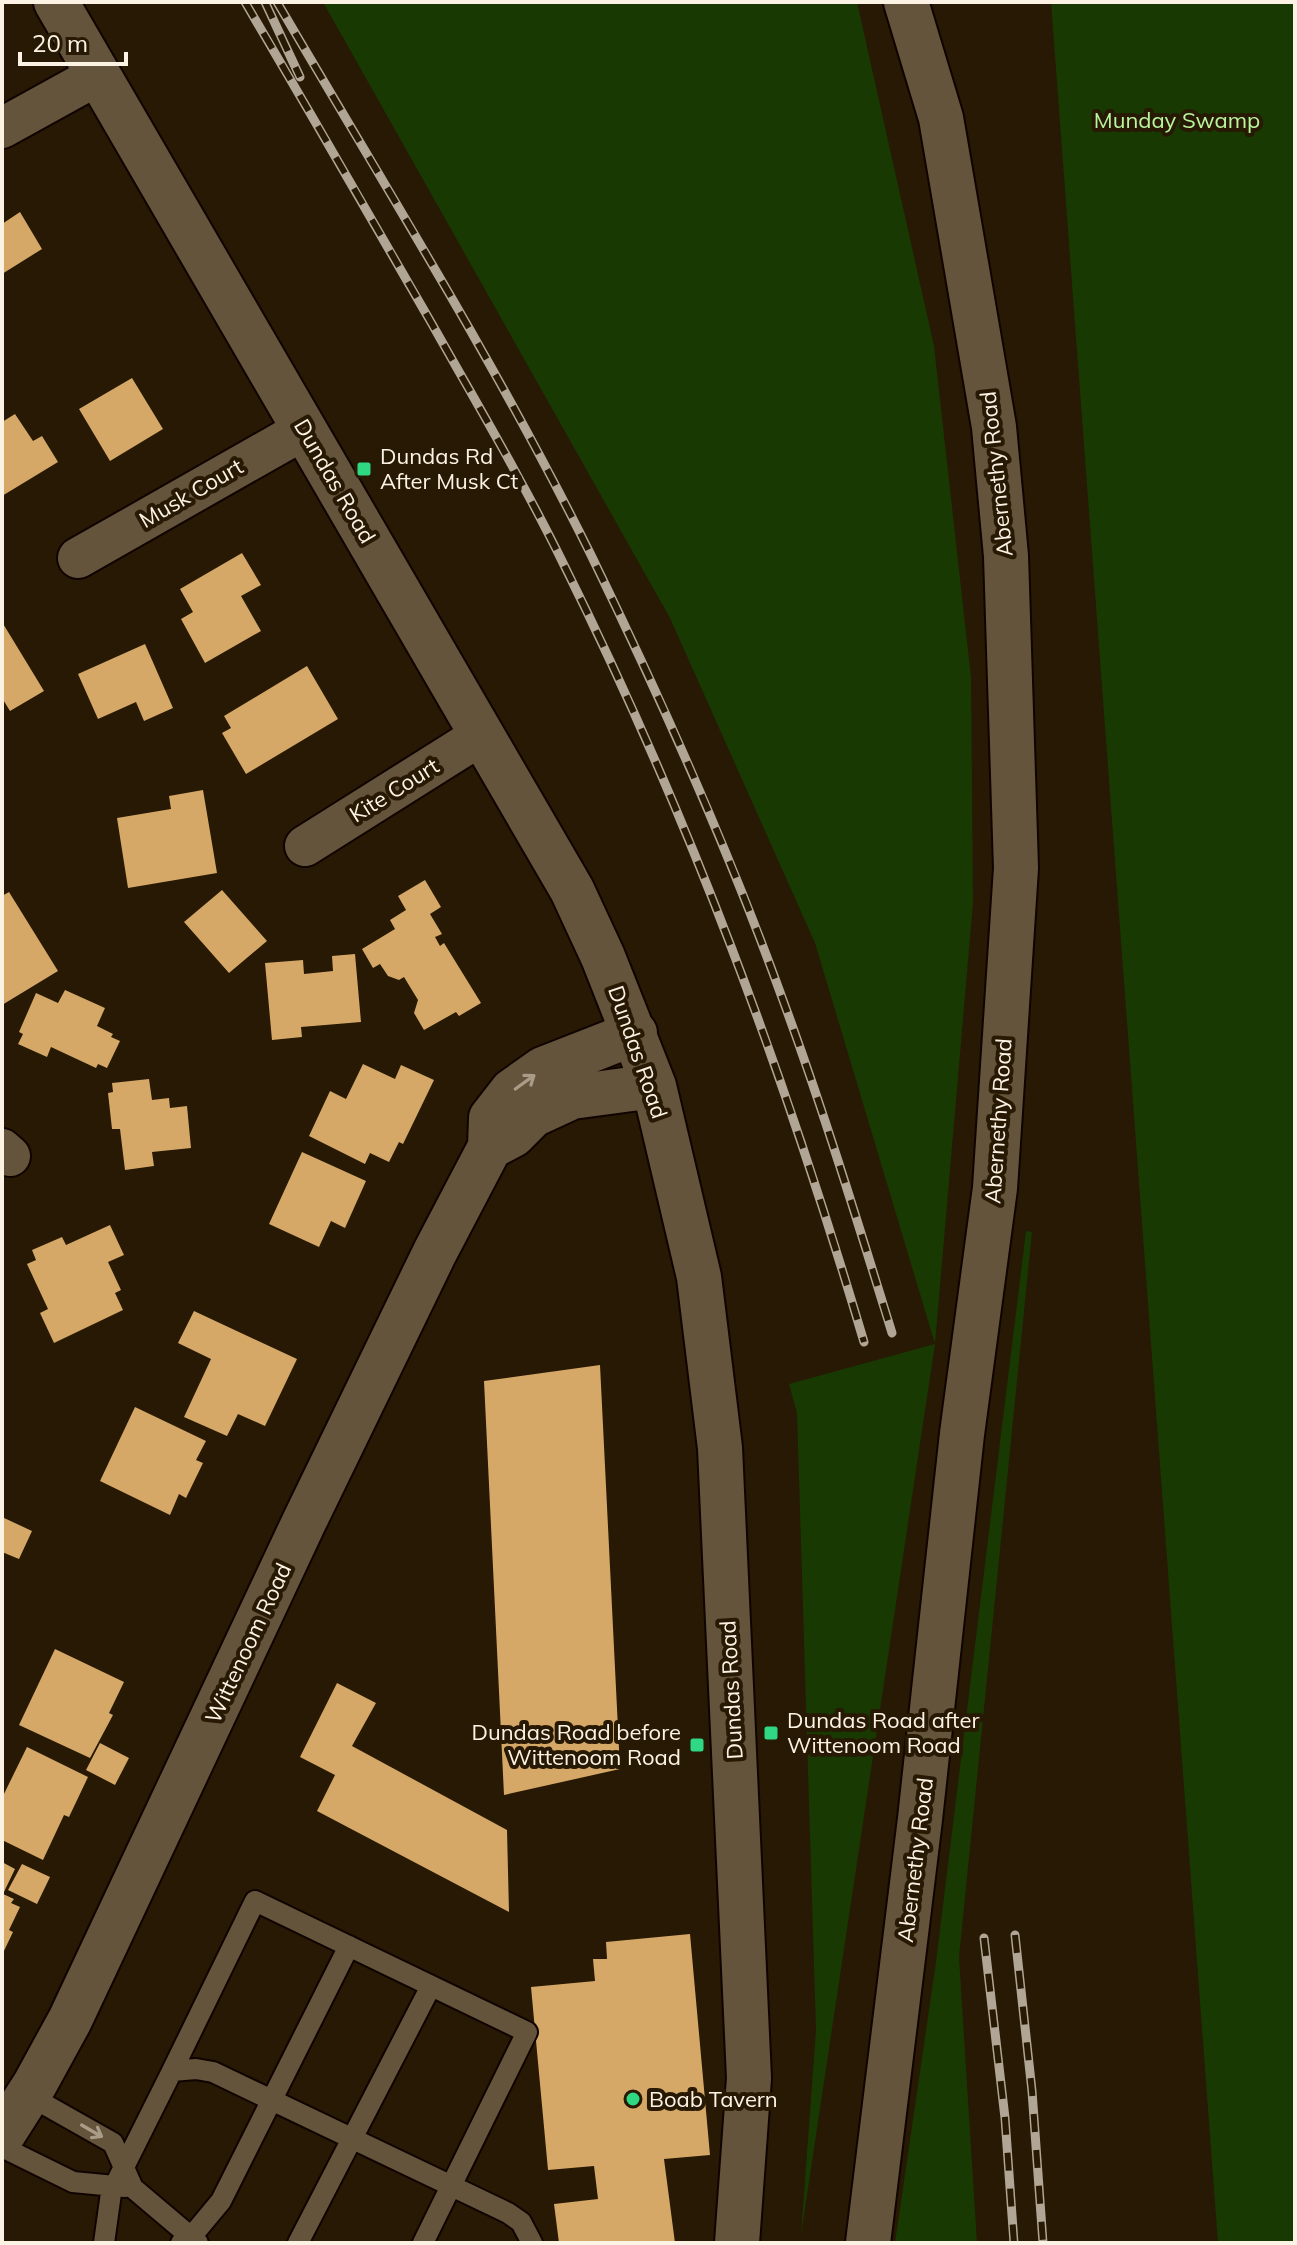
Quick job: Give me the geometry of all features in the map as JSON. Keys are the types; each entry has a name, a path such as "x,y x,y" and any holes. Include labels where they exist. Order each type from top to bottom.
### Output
{"main road":[{"name":"Dundas Road","path":"56,2 572,890 635,1033 654,1086 699,1277 720,1448 749,2078 737,2243"},
{"name":"Abernethy Road","path":"868,2243 919,1834 962,1434 995,1188 1016,868 1006,556 994,427 941,118 906,2"},
{"name":"Wittenoom Road","path":"2,2136 70,2020 304,1522 435,1252 490,1147 491,1118 512,1091 543,1069 635,1033"},
{"name":"Wittenoom Road","path":"490,1147 513,1135 533,1115 572,1097 654,1086"}],"street":[{"path":"2,128 98,75"},
{"name":"Musk Court","path":"78,558 305,429"},
{"name":"Kite Court","path":"305,846 483,734"}],"lane":[{"path":"104,2243 111,2193 124,2181 172,2071 255,1901 527,2032 423,2243"},
{"path":"28,2095 113,2143 124,2181 190,2241 221,2201 349,1946"},
{"path":"298,2243 431,1986"},
{"path":"172,2071 196,2069 213,2072 352,2138 508,2213 521,2222 532,2243"},
{"path":"2,2147 73,2182 124,2181"}],"green space":[{"path":"323,2 857,2 934,346 971,677 973,903 935,1344 815,943 670,618"},
{"name":"Munday Swamp","path":"1051,2 1295,2 1295,2243 1218,2243"},
{"path":"1026,1231 1032,1232 959,1957 977,2243 895,2243 936,1962"},
{"path":"935,1344 801,2235 816,2030 797,1413 789,1384"}],"building":[{"path":"20,212 42,249 2,274 2,224"},
{"path":"132,378 163,429 110,461 79,409"},
{"path":"15,414 33,441 42,436 58,462 2,496 2,422"},
{"path":"242,553 261,585 241,596 261,631 205,663 181,619 193,612 180,589"},
{"path":"2,622 44,691 10,711 2,698"},
{"path":"145,644 173,708 144,721 136,702 98,719 78,674"},
{"path":"307,666 338,719 246,774 222,733 231,728 224,716"},
{"path":"203,790 217,873 128,888 117,818 171,809 169,796"},
{"path":"425,880 441,907 430,914 442,934 435,937 440,946 444,943 481,1003 459,1016 456,1012 424,1030 414,1013 418,1000 404,977 399,980 388,976 380,964 373,968 362,949 395,929 390,920 406,910 398,896"},
{"path":"222,890 267,941 229,973 184,922"},
{"path":"9,892 58,971 2,1005 2,896"},
{"path":"355,954 361,1022 301,1027 302,1037 272,1040 265,963 303,960 304,974 333,971 332,956"},
{"path":"65,990 105,1008 97,1026 120,1041 107,1068 98,1064 96,1068 51,1047 47,1057 18,1044 23,1034 19,1032 36,993 58,1003"},
{"path":"363,1064 395,1079 401,1065 434,1080 403,1144 399,1142 389,1162 370,1153 365,1164 309,1136 330,1091 346,1099"},
{"path":"149,1079 152,1100 169,1098 170,1108 187,1106 191,1148 152,1152 154,1166 125,1170 120,1129 112,1129 108,1093 113,1092 112,1083"},
{"path":"302,1152 366,1181 345,1228 331,1221 319,1247 269,1224"},
{"path":"110,1225 124,1255 108,1262 121,1290 115,1293 123,1310 54,1343 40,1313 48,1309 27,1264 36,1260 32,1250 62,1237 66,1245"},
{"path":"194,1311 297,1359 265,1426 238,1414 227,1436 184,1417 211,1359 178,1343"},
{"path":"600,1365 620,1769 504,1795 484,1381"},
{"path":"135,1407 206,1441 196,1460 203,1463 186,1498 179,1494 170,1515 100,1481"},
{"path":"2,1517 32,1531 19,1559 2,1552"},
{"path":"55,1649 124,1682 109,1713 113,1715 90,1758 19,1725"},
{"path":"337,1683 376,1703 352,1746 507,1830 509,1912 317,1811 335,1775 300,1757"},
{"path":"100,1743 129,1758 115,1785 86,1770"},
{"path":"27,1747 88,1777 69,1817 64,1815 43,1860 2,1840 2,1798"},
{"path":"2,1862 15,1869 3,1894 14,1899 11,1903 20,1907 2,1955"},
{"path":"22,1864 50,1877 37,1904 8,1890"},
{"path":"690,1934 710,2155 664,2159 675,2243 559,2243 554,2204 598,2199 594,2166 548,2170 531,1987 595,1981 593,1959 607,1959 606,1942"}],"railway":[{"path":"245,2 500,444 549,534 610,660 653,755 731,947 801,1142 864,1342"},
{"path":"265,2 300,77"},
{"path":"277,2 517,414 591,555 643,665 694,776 763,946 827,1126 892,1333"},
{"path":"1015,1935 1032,2091 1043,2243"},
{"path":"984,1938 1005,2118 1014,2243"}],"place":[{"name":"Dundas Rd After Musk Ct","path":"364,469"},
{"name":"Dundas Road after Wittenoom Road","path":"771,1733"},
{"name":"Dundas Road before Wittenoom Road","path":"697,1745"},
{"name":"Boab Tavern","path":"633,2099"}]}
